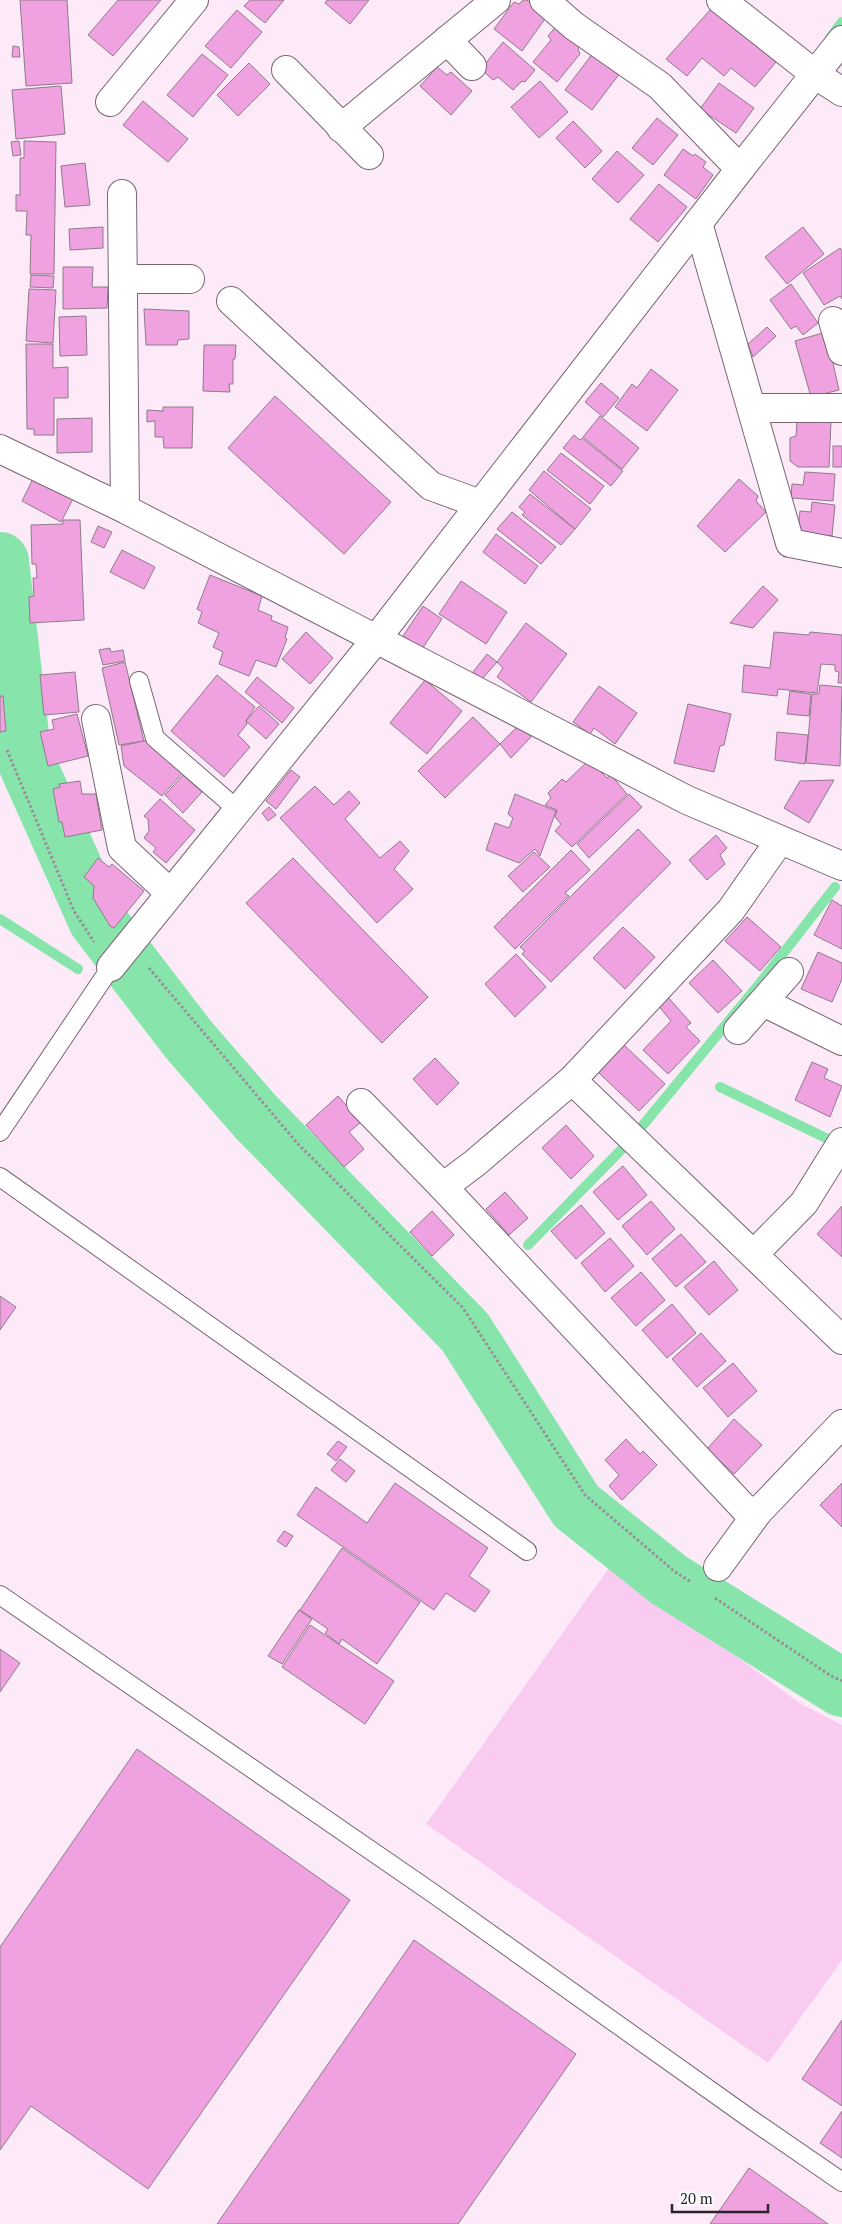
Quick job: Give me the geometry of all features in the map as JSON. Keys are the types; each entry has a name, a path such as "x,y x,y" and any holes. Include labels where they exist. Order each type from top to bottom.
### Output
{"street":[{"path":"110,102 194,0"},
{"path":"341,128 496,0"},
{"path":"544,0 574,26 660,86 740,169"},
{"path":"721,0 816,75 842,92"},
{"path":"447,40 472,66"},
{"path":"122,954 377,638 842,40"},
{"path":"286,70 369,155"},
{"path":"122,194 125,509"},
{"path":"698,223 790,544 842,553"},
{"path":"123,279 190,279"},
{"path":"231,301 431,486 480,504"},
{"path":"833,321 842,351"},
{"path":"752,408 842,408"},
{"path":"7,452 125,509 687,800 842,866"},
{"path":"96,718 122,848 170,893"},
{"path":"443,1187 475,1163 572,1080 731,910 780,840"},
{"path":"738,1030 789,972"},
{"path":"764,1002 842,1041"},
{"path":"572,1080 842,1340"},
{"path":"361,1103 443,1187 745,1509 758,1512"},
{"path":"754,1254 804,1203 842,1142"},
{"path":"718,1567 758,1512 842,1424"}],"lane":[{"path":"139,681 155,738 238,810"},
{"path":"0,1132 122,954"},
{"path":"0,1177 527,1551"},
{"path":"0,1594 434,1894 748,2118 842,2182"}],"path":[{"path":"7,750 74,911 122,954 298,1144 463,1308 584,1496 674,1570 699,1587"},
{"path":"707,1593 842,1681"}],"shaded area":[{"path":"611,1565 687,1623 747,1664 799,1703 842,1725 842,1960 768,2063 426,1824"}],"building":[{"path":"20,0 67,0 72,83 26,86"},
{"path":"118,0 161,0 113,56 88,35"},
{"path":"250,0 284,0 265,23 244,6"},
{"path":"327,0 369,0 350,24 325,3"},
{"path":"523,0 527,0 547,16 522,51 494,29 514,2 519,4"},
{"path":"711,9 776,62 755,87 731,68 724,76 702,58 687,76 666,59"},
{"path":"237,10 262,32 231,68 205,46"},
{"path":"558,24 581,44 578,49 580,54 557,82 533,62 551,40 548,36"},
{"path":"503,42 535,70 525,82 522,81 513,90 498,77 493,80 481,69"},
{"path":"13,46 19,47 20,57 12,57"},
{"path":"593,53 620,73 592,110 565,90"},
{"path":"202,54 228,75 193,117 167,95"},
{"path":"249,63 270,84 238,116 217,95"},
{"path":"437,67 447,75 451,72 472,91 451,115 420,86"},
{"path":"540,81 568,112 539,138 511,107"},
{"path":"719,83 754,108 736,133 700,109"},
{"path":"61,86 65,134 16,139 12,90"},
{"path":"143,101 188,139 168,162 123,125"},
{"path":"657,118 678,135 653,165 632,148"},
{"path":"573,121 602,151 585,168 556,138"},
{"path":"19,141 21,155 13,156 11,142"},
{"path":"24,141 56,142 54,274 30,274 31,235 26,235 27,211 16,211 16,195 20,195 20,158 24,158"},
{"path":"683,149 693,156 695,154 706,162 703,167 713,175 696,199 664,175"},
{"path":"617,151 644,175 618,203 592,179"},
{"path":"85,163 90,205 65,207 61,166"},
{"path":"659,184 687,207 658,242 630,219"},
{"path":"103,227 103,248 70,250 69,229"},
{"path":"803,227 824,254 787,284 765,257"},
{"path":"840,248 842,251 842,299 840,296 824,305 803,273"},
{"path":"63,267 93,267 92,287 108,287 107,308 63,309"},
{"path":"31,275 54,276 53,288 30,287"},
{"path":"791,284 818,323 803,335 796,326 791,329 770,300"},
{"path":"29,289 56,290 53,343 26,341"},
{"path":"144,309 189,311 189,339 178,340 177,345 146,345"},
{"path":"86,316 87,355 60,356 59,317"},
{"path":"767,327 776,336 753,357 748,344"},
{"path":"826,332 839,390 811,397 795,341"},
{"path":"26,344 53,344 53,368 68,367 68,398 54,398 54,435 34,435 34,429 27,429"},
{"path":"204,345 236,345 235,359 233,359 233,384 229,384 230,392 203,391"},
{"path":"651,369 678,390 647,431 615,407 632,384 637,388"},
{"path":"601,383 619,398 603,417 585,402"},
{"path":"275,396 391,502 344,554 228,448"},
{"path":"163,407 193,407 192,448 164,448 163,437 155,437 155,421 147,422 147,410 163,411"},
{"path":"600,416 639,448 622,469 583,437"},
{"path":"92,418 92,452 57,453 57,419"},
{"path":"797,420 829,420 831,422 829,467 798,467 790,461 790,438 796,436"},
{"path":"574,435 580,440 582,438 623,471 611,486 563,448"},
{"path":"833,446 842,446 842,467 833,467"},
{"path":"561,453 604,486 590,504 547,470"},
{"path":"544,471 591,509 575,529 529,490"},
{"path":"805,472 835,474 833,501 791,498 792,484 803,485"},
{"path":"34,477 74,497 61,522 22,501"},
{"path":"739,479 758,496 756,501 766,512 725,552 697,526"},
{"path":"530,494 575,529 561,545 522,515 525,512 519,507"},
{"path":"812,502 835,505 832,536 798,532 800,511 811,512"},
{"path":"512,512 556,547 541,564 497,529"},
{"path":"63,520 80,520 84,620 30,623 29,597 34,596 33,578 37,578 36,564 32,564 31,525 63,524"},
{"path":"98,526 112,532 104,548 91,542"},
{"path":"496,534 538,566 525,584 483,552"},
{"path":"122,550 155,567 144,589 110,572"},
{"path":"210,575 262,596 258,610 272,616 271,620 288,627 285,638 287,639 276,667 256,660 249,676 219,664 223,652 213,647 219,633 198,623 202,612 197,609"},
{"path":"461,581 507,612 486,644 439,614"},
{"path":"763,586 778,600 753,628 730,623"},
{"path":"423,606 442,619 422,649 403,636"},
{"path":"526,623 567,654 531,702 497,677 503,668 497,662"},
{"path":"306,632 333,658 310,684 282,659"},
{"path":"774,632 809,635 810,632 842,635 842,683 838,683 839,672 835,671 835,665 821,664 817,693 778,689 777,696 742,692 744,665 770,668"},
{"path":"110,648 111,652 123,650 125,661 103,665 99,650"},
{"path":"487,654 497,662 482,679 473,672"},
{"path":"125,662 144,741 119,745 102,668"},
{"path":"75,672 79,712 44,715 40,675"},
{"path":"217,675 255,707 246,721 247,724 238,735 250,747 224,777 171,731"},
{"path":"257,677 294,708 282,723 245,692"},
{"path":"425,680 462,711 427,754 390,723"},
{"path":"820,685 842,687 840,766 806,763 812,694 819,694"},
{"path":"599,686 637,713 615,744 594,728 590,734 573,722"},
{"path":"790,691 811,694 809,716 787,714"},
{"path":"0,696 3,696 6,731 0,732"},
{"path":"688,704 731,714 724,745 720,746 714,772 674,763"},
{"path":"259,706 279,724 266,739 246,721"},
{"path":"77,714 88,756 48,766 40,732 54,729 52,720"},
{"path":"473,717 500,744 445,798 418,771"},
{"path":"519,725 531,737 511,758 500,744"},
{"path":"777,732 808,735 805,764 775,760"},
{"path":"148,740 184,771 162,796 124,766 121,746"},
{"path":"589,760 607,778 611,775 627,794 572,847 555,831 561,824 555,817 557,810 545,805 551,798 548,793 562,779 566,782"},
{"path":"291,770 300,777 276,809 266,801"},
{"path":"183,775 202,792 183,813 165,795"},
{"path":"834,780 809,823 784,808 800,781"},
{"path":"80,781 82,794 96,794 102,830 65,837 62,822 59,822 53,789 60,787 59,784"},
{"path":"315,786 334,805 349,791 360,803 345,819 380,858 400,841 409,851 394,869 413,889 377,923 280,818"},
{"path":"515,794 556,811 540,856 535,849 519,863 486,850 495,823 509,828 513,818 508,814"},
{"path":"629,794 642,807 589,858 577,844"},
{"path":"160,799 195,830 166,863 153,852 156,848 144,838 149,831 148,819 144,816"},
{"path":"269,807 276,815 268,821 262,813"},
{"path":"638,829 671,863 551,982 522,954 525,951 520,947"},
{"path":"716,835 727,848 720,855 725,864 707,880 689,860"},
{"path":"571,850 590,870 565,893 569,896 515,949 494,927"},
{"path":"534,852 550,867 523,892 508,876"},
{"path":"98,858 109,867 112,864 144,891 114,928 110,926 93,898 94,886 84,877"},
{"path":"293,858 428,997 382,1043 246,903"},
{"path":"832,900 842,906 842,949 814,935"},
{"path":"747,917 781,947 760,971 725,941"},
{"path":"623,927 655,957 625,989 593,958"},
{"path":"818,952 842,963 842,979 832,1002 801,989"},
{"path":"516,954 546,987 515,1017 485,984"},
{"path":"713,960 742,991 718,1013 689,983"},
{"path":"666,995 691,1023 686,1027 700,1041 668,1074 643,1050 671,1021 657,1004"},
{"path":"624,1045 665,1084 639,1111 598,1072"},
{"path":"435,1058 459,1083 437,1105 413,1079"},
{"path":"812,1062 828,1069 824,1078 842,1086 830,1117 795,1100"},
{"path":"338,1096 361,1122 349,1132 364,1149 344,1167 306,1125"},
{"path":"566,1125 594,1156 571,1179 542,1148"},
{"path":"623,1166 647,1195 618,1220 593,1192"},
{"path":"505,1192 528,1218 509,1235 486,1209"},
{"path":"651,1201 675,1229 647,1255 622,1226"},
{"path":"581,1205 605,1233 576,1259 551,1231"},
{"path":"842,1206 842,1257 817,1234"},
{"path":"432,1211 454,1235 432,1256 410,1232"},
{"path":"681,1234 706,1262 676,1287 652,1259"},
{"path":"610,1238 634,1266 605,1292 581,1263"},
{"path":"714,1261 738,1290 709,1315 684,1287"},
{"path":"641,1272 665,1300 636,1326 611,1298"},
{"path":"0,1296 16,1307 0,1330"},
{"path":"672,1304 696,1333 667,1358 642,1330"},
{"path":"701,1333 726,1361 697,1387 672,1359"},
{"path":"733,1363 757,1391 728,1417 703,1388"},
{"path":"734,1419 762,1445 734,1474 707,1449"},
{"path":"626,1439 640,1454 643,1451 657,1465 622,1500 609,1486 619,1475 605,1460"},
{"path":"338,1441 347,1447 336,1461 327,1454"},
{"path":"340,1459 355,1471 346,1482 331,1470"},
{"path":"395,1483 488,1548 469,1576 490,1591 475,1612 446,1593 434,1610 297,1515 316,1487 367,1523"},
{"path":"842,1483 842,1527 820,1505"},
{"path":"284,1531 293,1536 286,1547 277,1541"},
{"path":"342,1548 420,1602 377,1664 342,1639 339,1644 325,1633 328,1629 300,1610"},
{"path":"299,1610 312,1619 282,1664 268,1656"},
{"path":"310,1625 394,1681 365,1724 282,1667"},
{"path":"0,1649 20,1663 0,1692"},
{"path":"137,1749 350,1900 148,2189 31,2106 0,2150 0,1947"},
{"path":"414,1940 576,2054 458,2224 217,2224"},
{"path":"842,2020 842,2106 802,2079"},
{"path":"842,2111 842,2158 820,2143"},
{"path":"749,2168 828,2224 710,2224"}],"waterway":[{"path":"830,38 842,22"},
{"path":"0,561 22,752 97,920 188,1039 255,1116 465,1332 576,1506 669,1580 842,1688"},
{"path":"643,1125 756,988 835,887"},
{"path":"0,919 78,969"},
{"path":"720,1087 826,1138"},
{"path":"528,1245 621,1150"}]}
